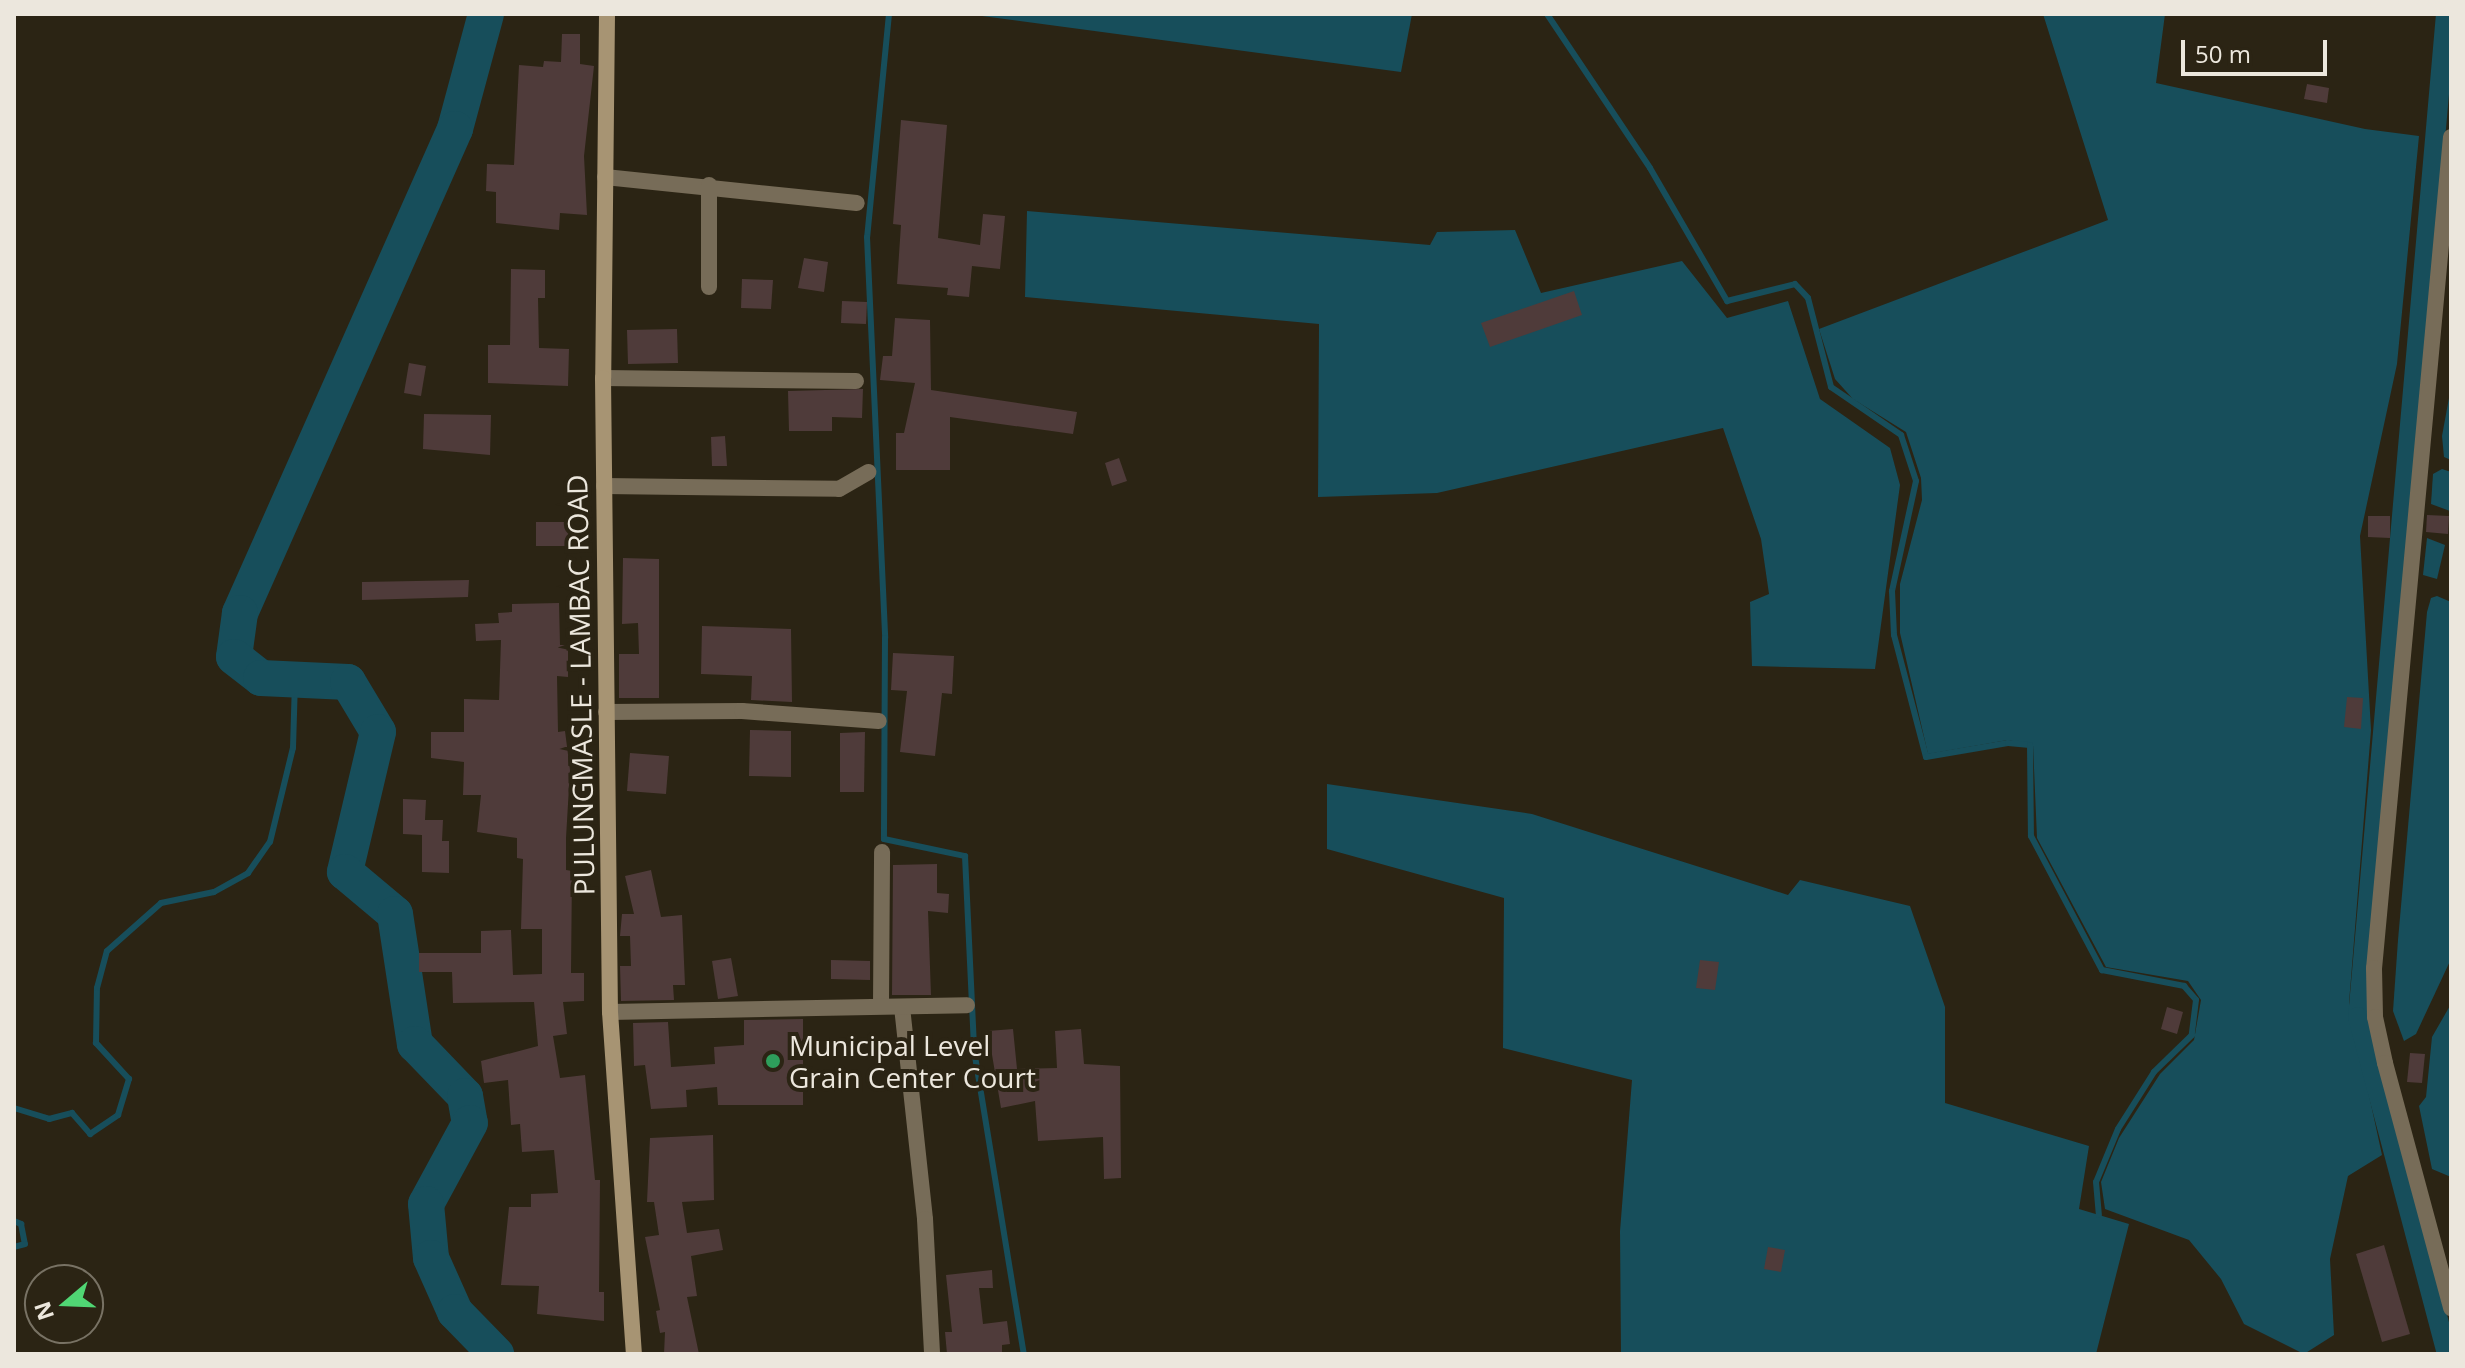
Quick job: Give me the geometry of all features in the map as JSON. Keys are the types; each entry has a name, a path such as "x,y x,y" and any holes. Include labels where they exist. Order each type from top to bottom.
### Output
{"street":[{"name":"PULUNGMASLE - LAMBAC ROAD","path":"607,14 603,378 610,1012 634,1354"},
{"path":"2451,137 2374,968 2375,1017 2385,1063 2451,1308"},
{"path":"605,177 709,185 857,203"},
{"path":"709,185 709,287"},
{"path":"603,378 856,381"},
{"path":"604,486 839,489 869,472"},
{"path":"606,712 742,711 879,721"},
{"path":"881,1005 882,852"},
{"path":"610,1012 967,1005"},
{"path":"902,1007 925,1219 932,1354"}],"water":[{"path":"967,14 1412,14 1401,72"},
{"path":"2043,14 2165,14 2156,83 2365,129 2419,136 2397,364 2360,536 2371,730 2349,1003 2382,1155 2348,1176 2330,1259 2334,1335 2304,1354 2244,1324 2221,1279 2189,1240 2105,1209 2101,1182 2119,1138 2160,1074 2194,1040 2201,1000 2188,981 2106,967 2037,838 2033,745 2008,740 1928,754 1900,633 1900,584 1922,500 1921,478 1906,432 1853,399 1835,379 1819,329 2108,220"},
{"path":"1027,211 1430,245 1437,232 1515,230 1541,293 1682,261 1727,318 1788,301 1820,399 1890,448 1900,485 1875,669 1752,666 1750,602 1769,594 1761,539 1723,428 1437,493 1318,497 1319,324 1025,297"},
{"path":"2451,387 2451,460 2444,457 2442,436"},
{"path":"2442,469 2451,472 2450,511 2431,504 2433,474"},
{"path":"2427,538 2445,545 2437,579 2423,575"},
{"path":"2437,596 2451,602 2451,959 2416,1034 2404,1041 2393,1011 2398,940 2427,612 2431,598"},
{"path":"1327,784 1532,814 1788,895 1800,880 1910,906 1945,1007 1945,1103 2089,1146 2079,1209 2129,1224 2096,1354 1621,1354 1620,1231 1632,1080 1503,1048 1504,898 1327,849"},
{"path":"2451,1004 2451,1177 2432,1169 2419,1106 2426,1097 2432,1037"}],"building":[{"path":"562,34 580,34 580,64 594,66 584,156 587,215 560,213 559,230 496,223 496,192 486,191 487,164 514,165 519,65 543,67 544,61 561,62"},
{"path":"2307,84 2329,88 2327,103 2304,99"},
{"path":"901,120 947,125 938,238 980,245 983,214 1005,216 1000,269 972,266 969,297 947,295 948,288 897,284 901,225 893,224"},
{"path":"804,258 828,262 824,292 798,288"},
{"path":"511,269 545,270 545,298 538,298 539,348 569,349 568,386 488,383 488,345 510,345"},
{"path":"742,279 773,280 771,309 741,308"},
{"path":"1574,291 1582,315 1490,347 1481,323"},
{"path":"842,301 867,302 866,324 841,323"},
{"path":"895,318 930,320 931,390 1077,412 1073,434 950,417 950,470 896,470 896,433 904,433 915,383 880,380 883,356 892,356"},
{"path":"677,329 678,363 628,364 627,330"},
{"path":"409,363 426,366 421,396 404,393"},
{"path":"863,389 862,418 832,417 832,431 789,431 788,391"},
{"path":"424,414 491,415 490,455 423,449"},
{"path":"725,436 727,466 712,466 711,437"},
{"path":"1119,458 1127,481 1112,486 1105,463"},
{"path":"2427,515 2449,516 2448,534 2426,532"},
{"path":"2368,516 2390,516 2390,538 2368,537"},
{"path":"536,522 572,522 572,546 536,546"},
{"path":"623,558 659,559 659,698 619,698 619,654 639,654 638,623 622,624"},
{"path":"469,580 468,597 362,600 362,582"},
{"path":"559,603 560,645 568,645 568,677 557,676 558,732 565,731 570,770 566,870 572,871 571,973 584,973 584,1001 563,1002 567,1034 553,1036 560,1078 585,1075 595,1180 600,1180 599,1292 604,1292 604,1321 537,1314 539,1286 501,1285 509,1207 531,1207 531,1194 558,1193 554,1150 522,1152 520,1124 511,1125 508,1080 484,1083 481,1061 538,1046 534,1002 453,1003 452,972 419,972 419,953 481,953 481,931 511,930 513,975 542,974 542,929 521,929 523,859 517,858 517,838 477,832 481,795 463,795 464,762 431,758 431,732 464,732 464,699 499,700 501,640 476,641 475,624 499,623 498,613 512,612 512,604"},
{"path":"702,626 791,629 792,702 751,700 752,676 701,674"},
{"path":"893,653 954,656 952,694 942,693 935,756 900,752 907,691 891,690"},
{"path":"2347,697 2363,698 2361,729 2344,727"},
{"path":"750,730 791,731 791,777 749,776"},
{"path":"865,732 864,792 840,792 840,733"},
{"path":"630,753 669,756 666,794 627,791"},
{"path":"403,799 426,800 425,820 443,820 442,841 449,841 449,873 422,872 422,835 403,834"},
{"path":"937,864 937,893 949,894 948,913 928,911 931,995 892,995 893,865"},
{"path":"651,870 661,917 682,915 685,985 673,985 674,1000 621,1001 620,966 631,966 630,936 620,936 622,914 634,914 625,876"},
{"path":"731,958 738,996 718,999 712,961"},
{"path":"831,960 870,961 870,980 831,979"},
{"path":"1700,960 1719,962 1715,990 1696,988"},
{"path":"2167,1007 2183,1012 2177,1034 2161,1029"},
{"path":"803,1019 803,1105 718,1105 717,1087 686,1090 687,1107 651,1109 645,1065 634,1066 633,1023 668,1022 671,1067 715,1064 714,1047 744,1045 744,1020"},
{"path":"1013,1029 1017,1069 1057,1068 1055,1031 1081,1029 1084,1064 1120,1066 1121,1178 1104,1179 1103,1137 1038,1141 1035,1101 1001,1108 988,1031"},
{"path":"2410,1053 2425,1054 2422,1083 2407,1082"},
{"path":"713,1135 714,1200 682,1202 687,1233 719,1229 723,1250 691,1256 697,1296 687,1297 699,1354 664,1354 665,1332 660,1333 656,1311 660,1310 645,1237 659,1235 654,1202 647,1202 650,1138"},
{"path":"2384,1245 2410,1334 2382,1342 2356,1254"},
{"path":"1768,1247 1785,1250 1781,1272 1764,1269"},
{"path":"992,1270 993,1288 979,1288 983,1324 1007,1321 1010,1344 1002,1345 1002,1354 947,1354 945,1332 952,1332 946,1275"}],"waterway":[{"path":"486,14 455,129 240,613 234,657 261,678 348,682 378,732 345,872 395,914 415,1044 465,1096 470,1123 426,1204 431,1258 455,1312 496,1354"},
{"path":"889,14 867,237 885,638 884,839 965,856 974,1050 1024,1354"},
{"path":"1547,14 1650,168 1727,301 1795,284 1808,298 1831,387 1901,435 1916,481 1892,591 1894,635 1926,757 2008,743 2030,745 2031,836 2102,970 2184,986 2196,1000 2192,1035 2154,1072 2118,1129 2096,1182 2099,1215"},
{"path":"2446,14 2358,1017 2447,1354"},
{"path":"14,1108 49,1119 72,1113 90,1134 118,1115 129,1079 96,1043 97,988 107,951 161,903 214,892 248,873 270,842 293,748 295,680"},
{"path":"14,1221 21,1224 25,1244 14,1247"}],"place":[{"name":"Municipal Level Grain Center Court","path":"773,1061"}]}
